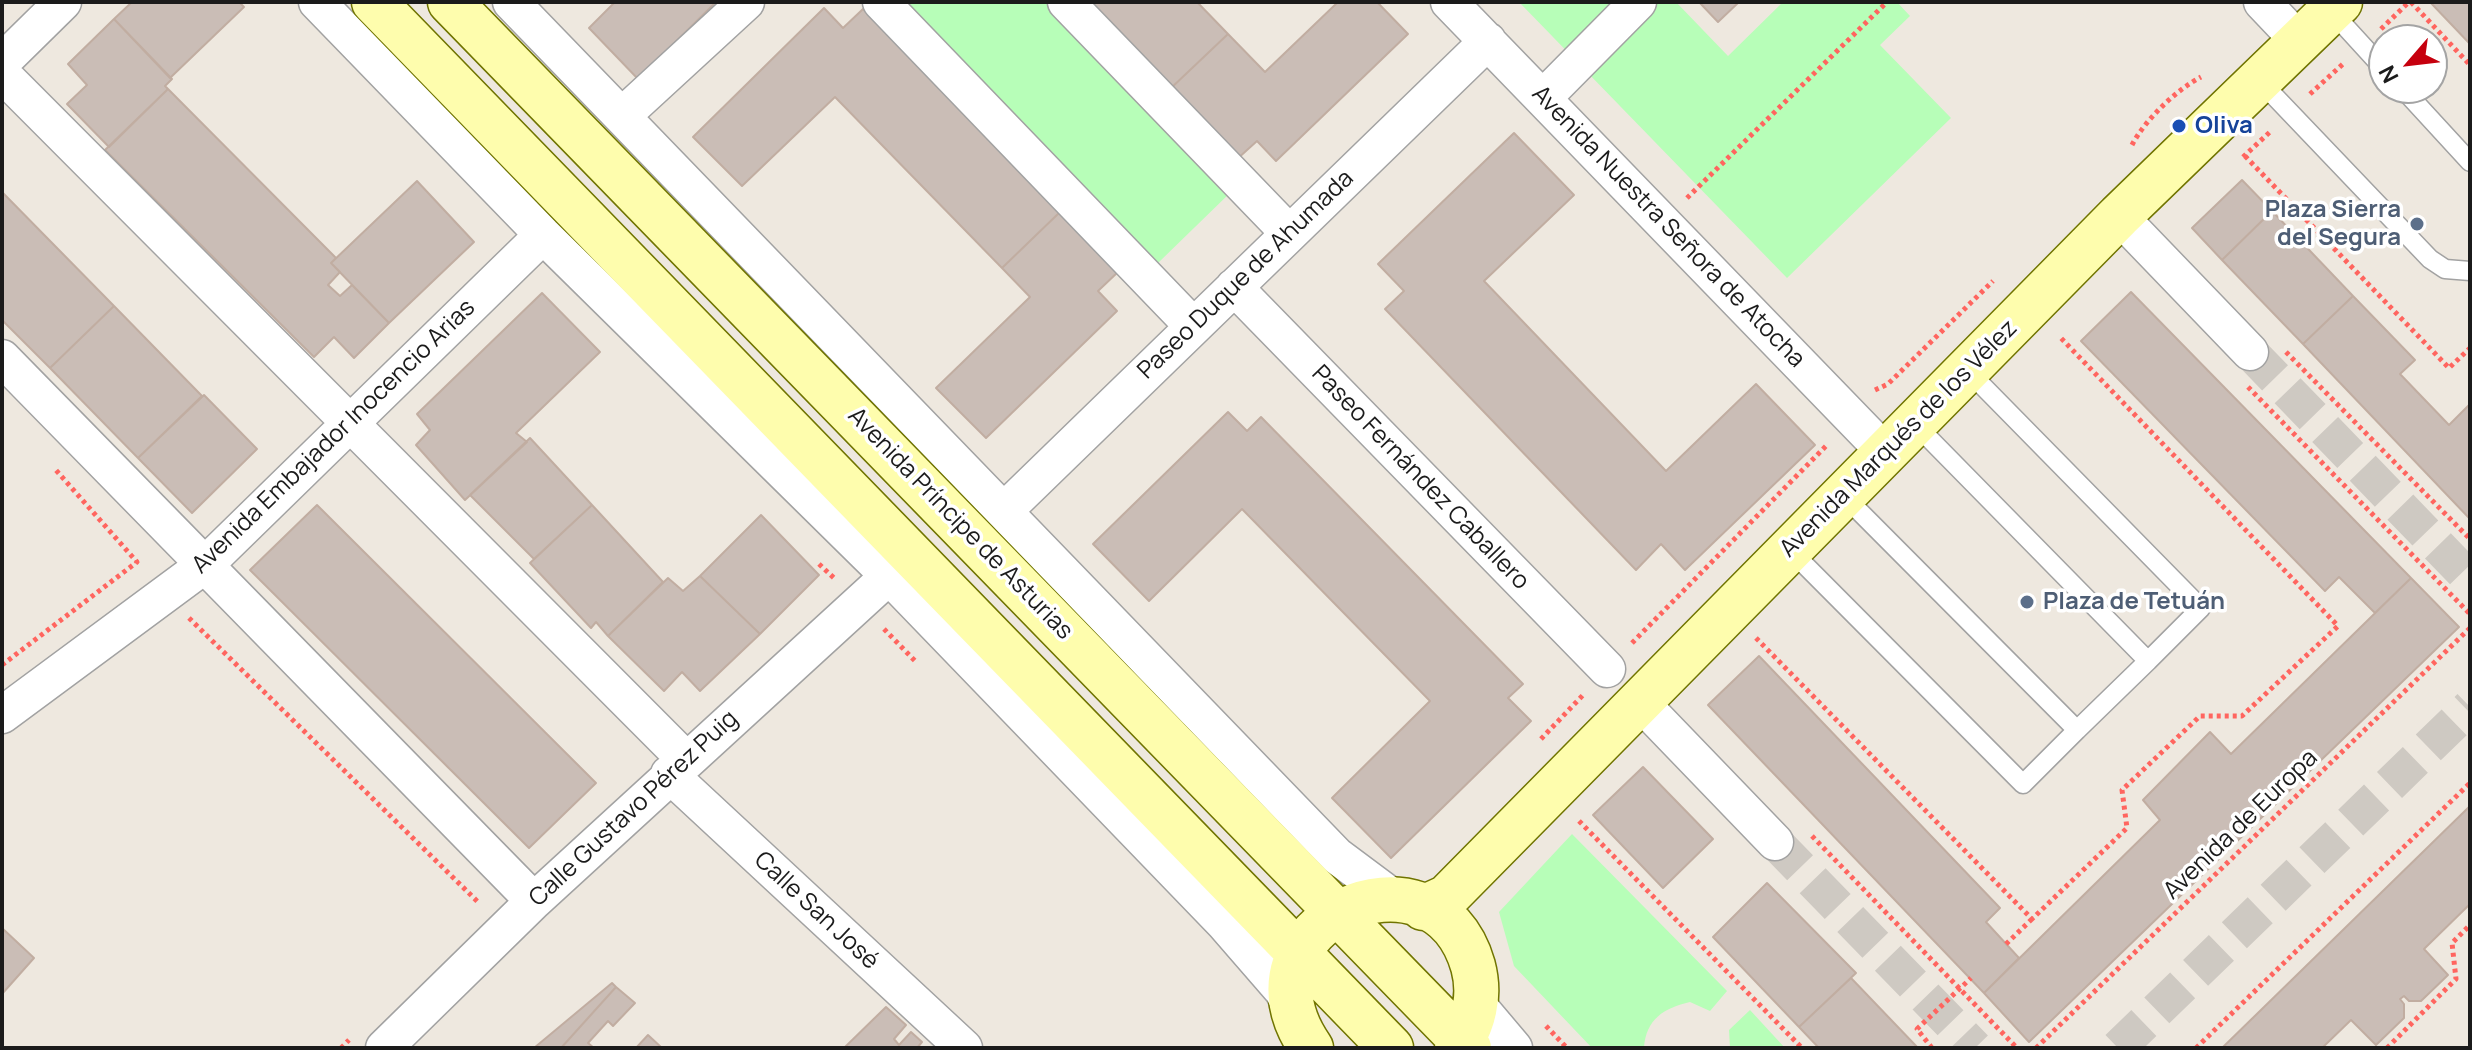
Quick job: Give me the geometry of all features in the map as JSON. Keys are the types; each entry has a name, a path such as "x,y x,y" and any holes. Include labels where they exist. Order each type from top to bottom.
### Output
{"main road":[{"path":"374,2 1298,956 1391,1048"},
{"name":"Avenida Príncipe de Asturias","path":"450,2 1338,911 1466,1035"},
{"name":"Avenida Marqués de los Vélez","path":"1410,904 1447,897 2119,216 2335,6"},
{"path":"1463,881 1456,902 1461,940 1475,974 1466,1035"},
{"path":"1300,1036 1291,994 1298,956 1319,926 1338,911 1372,899 1410,904 1447,924 1461,940"}],"street":[{"path":"2,62 63,2"},
{"path":"317,2 543,235 889,576 1261,962 1283,991 1300,1036"},
{"path":"511,2 1337,856 1410,904"},
{"path":"622,116 746,2"},
{"path":"881,2 1193,326"},
{"path":"1066,2 1289,233"},
{"path":"1543,98 1638,2"},
{"path":"2262,2 2300,42"},
{"name":"Avenida Nuestra Señora de Atocha","path":"1452,3 1664,221 1900,438"},
{"name":"Paseo Duque de Ahumada","path":"1005,510 1488,41"},
{"name":"Calle San José","path":"2,74 349,425 678,767 964,1048"},
{"path":"2119,216 2264,348"},
{"name":"Avenida Embajador Inocencio Arias","path":"2,715 206,564 543,235"},
{"name":"Paseo Fernández Caballero","path":"1234,287 1607,669"},
{"path":"2,358 534,901"},
{"name":"Calle Gustavo Pérez Puig","path":"384,1048 534,901 889,576"},
{"path":"1640,702 1791,837"},
{"path":"1466,1035 1514,1048"}],"lane":[{"path":"2335,6 2368,51"},
{"path":"2259,80 2430,259 2445,269 2470,271"},
{"path":"2417,104 2470,162"},
{"path":"1790,550 2023,784 2201,608 1967,370"},
{"path":"1900,438 2148,661"},
{"path":"1844,496 2077,730"}],"path":[{"path":"1664,221 1887,2"},
{"path":"2233,166 2410,2 2470,65"},
{"path":"2245,156 2449,368 2470,348"},
{"path":"2264,348 2470,539"},
{"path":"2,665 137,562 54,468"},
{"path":"176,627 188,617 505,929"},
{"name":"Avenida de Europa","path":"2036,1048 2470,628"},
{"path":"2196,1048 2470,783"},
{"path":"1573,815 1802,1048"},
{"path":"1791,837 1959,989 2017,1048"},
{"path":"2006,944 2032,919"},
{"path":"2387,1048 2456,979 2452,943 2470,925"},
{"path":"1932,1048 1917,1029 1971,978"},
{"path":"1540,1019 1567,1048"}],"green space":[{"path":"903,2 1046,2 1231,192 1158,263"},
{"path":"1519,2 1676,2 1728,56 1783,2 1897,2 1910,16 1880,45 1951,118 1787,278"},
{"path":"1572,834 1727,991 1710,1011 1690,1002 1658,1016 1648,1029 1644,1048 1592,1048 1514,966 1499,912"},
{"path":"1750,1010 1785,1048 1730,1048 1729,1030"}],"building":[{"path":"132,2 239,2 244,7 170,78 114,19"},
{"path":"615,2 716,2 638,79 589,28"},
{"path":"1084,2 1197,2 1228,34 1169,90"},
{"path":"1338,2 1377,2 1408,34 1276,161 1257,141 1236,160 1169,90 1228,34 1265,72"},
{"path":"1699,2 1739,2 1718,22"},
{"path":"2430,2 2470,2 2470,44"},
{"path":"824,8 843,28 863,9 1060,212 1002,268 835,97 742,186 693,137"},
{"path":"114,19 172,79 165,86 168,89 109,147 67,104 87,85 68,64"},
{"path":"168,89 336,258 331,263 340,272 328,285 340,296 352,285 389,323 354,358 334,337 314,357 105,150"},
{"path":"1514,133 1574,195 1484,281 1666,471 1756,384 1815,445 1685,570 1661,544 1636,570 1385,309 1404,291 1378,264"},
{"path":"2242,180 2272,211 2222,260 2192,228"},
{"path":"417,181 474,242 389,323 331,263"},
{"path":"2,192 114,306 50,368 2,320"},
{"path":"2272,211 2353,296 2303,344 2222,260"},
{"path":"1060,212 1119,271 1098,291 1117,311 986,438 936,388 1030,297 1002,268"},
{"path":"2131,292 2411,578 2375,613 2339,577 2325,591 2081,341"},
{"path":"542,293 600,352 516,433 527,442 465,500 416,445 430,430 417,414"},
{"path":"2353,296 2415,360 2400,374 2449,425 2470,404 2470,519 2303,344"},
{"path":"114,306 202,396 138,458 50,368"},
{"path":"204,395 257,449 192,513 138,458"},
{"path":"1228,412 1247,431 1261,417 1523,684 1508,698 1531,721 1391,858 1332,798 1430,701 1242,509 1149,601 1093,544"},
{"path":"530,438 592,505 534,559 470,495"},
{"path":"317,505 596,783 529,848 250,570"},
{"path":"592,505 663,582 608,636 596,622 591,628 530,563"},
{"path":"761,515 819,575 760,634 700,576"},
{"path":"700,576 760,634 700,691 682,672 664,691 608,636 668,578 683,591"},
{"path":"2411,578 2459,627 2029,1042 1984,993 2160,820 2143,800 2210,732 2231,754"},
{"path":"1759,656 2000,908 1986,922 2019,958 1984,993 1708,705"},
{"path":"1643,767 1713,839 1663,888 1593,815"},
{"path":"2470,806 2470,904 2424,949 2448,975 2421,1001 2409,1001 2404,996 2400,999 2404,1004 2404,1018 2376,1045 2351,1020 2322,1048 2222,1048"},
{"path":"1767,883 1856,973 1799,1027 1713,937"},
{"path":"2,928 34,958 2,994"},
{"path":"1851,978 1918,1048 1819,1048 1799,1027"},
{"path":"612,983 616,987 561,1048 534,1048"},
{"path":"616,987 635,1003 613,1026 608,1021 588,1043 594,1048 561,1048"},
{"path":"886,1007 906,1025 894,1039 899,1045 911,1032 922,1042 917,1048 844,1048"},
{"path":"648,1035 662,1048 636,1048"}],"tunnel":[{"path":"2250,352 2470,579"},
{"path":"2118,1048 2470,707"},
{"path":"1775,842 1975,1048"}],"place":[{"name":"Oliva","path":"2179,126"},
{"name":"Plaza Sierra del Segura","path":"2417,224"},
{"name":"Plaza de Tetuán","path":"2027,602"}]}
